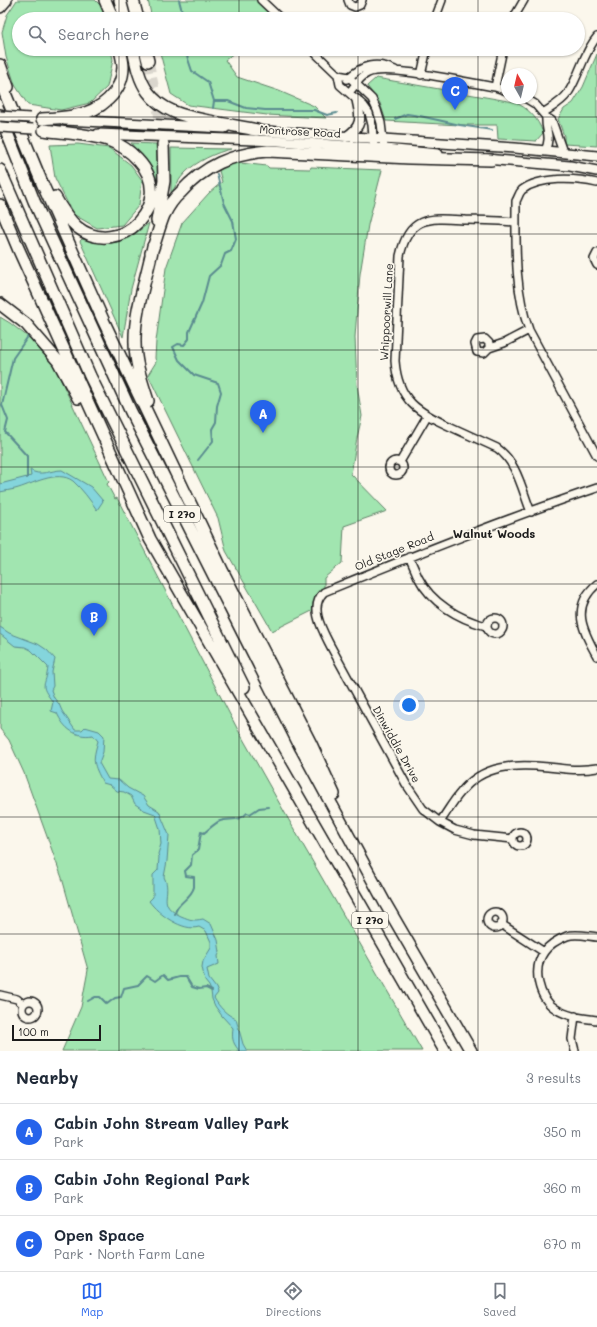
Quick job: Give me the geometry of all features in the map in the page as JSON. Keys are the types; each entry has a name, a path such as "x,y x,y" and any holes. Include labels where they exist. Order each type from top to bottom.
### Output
{"highway":[{"path":"0,7 6,0"},
{"path":"105,0 110,12"},
{"path":"120,0 124,12"},
{"path":"133,0 136,12"},
{"path":"42,119 76,116 90,112 108,99 120,80 123,68 121,56"},
{"path":"134,56 138,72 148,93 164,107 184,116 257,130"},
{"path":"147,56 148,61"},
{"path":"0,65 8,87 11,107"},
{"name":"I 270","path":"0,81 104,322 223,572 311,744 385,903"},
{"name":"I 270","path":"0,116 34,201 131,412 302,748 385,903 471,1051"},
{"path":"27,146 60,207 77,227 88,233 109,237 126,232 141,220 149,206 152,191 147,172 134,155 121,146 107,140 44,130"},
{"path":"158,435 138,367 135,343 136,323 152,253 164,181 163,144"},
{"path":"152,253 164,215 172,201 197,176 215,164 231,158 268,151 410,158 491,160"},
{"name":"I 270","path":"0,170 90,376 295,789"},
{"name":"I 270","path":"0,205 113,460 150,539 445,1051"},
{"path":"0,304 26,324 58,361 100,444 113,460"}],"main road":[{"path":"346,137 354,132 359,123 360,115 357,100"},
{"name":"Montrose Road","path":"0,116 257,130 346,137 373,143"},
{"name":"Montrose Road","path":"0,127 114,135 373,143 545,151 597,156"},
{"name":"Montrose Road","path":"384,144 491,160 570,166 597,171"}],"street":[{"path":"261,0 274,12"},
{"path":"348,0 350,5 355,7 360,5 362,0"},
{"path":"438,12 442,0"},
{"path":"517,12 524,0"},
{"path":"545,115 568,93 588,49 597,37"},
{"path":"318,56 338,75 349,77 372,99 377,110 384,144"},
{"path":"421,75 425,56"},
{"path":"495,88 502,56"},
{"path":"340,85 361,68 373,65 386,66 397,71"},
{"path":"349,93 364,75 380,71 397,71 501,90"},
{"path":"338,75 340,85 364,106 369,113 373,143"},
{"path":"535,104 552,121 563,152"},
{"path":"545,115 549,136 545,151"},
{"path":"597,183 556,179 537,183 522,190 516,201 519,297 529,330 597,456"},
{"name":"Whippoorwill Lane","path":"516,222 435,218 419,224 409,232 404,241 400,256 395,371 399,384 406,396 416,408 427,416 501,451 513,467 530,512"},
{"path":"597,253 594,259 597,265"},
{"path":"490,348 504,343 529,330"},
{"path":"400,462 427,416"},
{"name":"Old Stage Road","path":"317,601 324,592 409,557 597,488"},
{"path":"409,557 418,578 425,588 443,606 465,619 486,626"},
{"path":"597,584 591,589 585,599 581,612 583,629 597,656"},
{"name":"Dinwiddie Drive","path":"317,601 316,609 331,647 406,784 423,809 447,827 464,833 513,839"},
{"path":"440,822 462,791 486,772 504,766 525,765 577,770 597,768"},
{"path":"502,924 544,952"},
{"path":"597,937 577,935 565,937 554,943 544,952 538,971 539,984 543,995 556,1009 575,1016 597,1020"},
{"path":"0,994 17,999 23,1004"},
{"path":"575,1016 572,1039 575,1051"}],"green space":[{"path":"17,0 95,0 102,7 103,12 12,12 12,56 112,56 113,60 107,87 90,103 61,110 28,105 15,85 6,57 2,32 7,15"},
{"path":"148,0 261,0 274,12 151,12"},
{"path":"597,54 597,146 564,144 564,136 558,119 564,109 573,103 583,87"},
{"path":"161,56 230,56 225,60 237,77 279,91 314,106 326,118 267,115 188,105 171,94"},
{"path":"376,78 501,100 501,104 518,104 532,114 543,133 536,141 498,139 497,125 460,125 386,121 380,103 367,86"},
{"path":"131,143 156,144 158,170 156,188 151,169"},
{"path":"78,144 109,148 131,165 142,180 139,205 122,225 97,228 73,214 55,178 50,145"},
{"path":"171,148 231,149 219,152 194,165 183,175 171,194"},
{"path":"231,162 267,166 269,168 310,169 311,167 382,170 368,225 360,274 355,337 357,385 362,416 351,474 387,511 344,526 342,563 324,578 324,592 316,609 272,631 226,551 218,518 148,375 156,362 156,341 166,268 182,223 209,193 222,182 218,167"},
{"path":"149,223 131,289 123,337 80,241 82,239 99,243 117,242 131,236"},
{"path":"0,317 36,343 40,350 50,357 109,482 107,484 115,499 117,498 238,730 422,1051 62,1051 81,1007 88,970 62,878 24,773 9,740 0,729"}],"water":[{"path":"30,470 42,473 62,470 91,487 103,501 97,510 83,491 73,481 67,478 59,477 44,479 15,489 0,492 0,484 31,476"},
{"path":"0,627 9,633 38,644 47,650 55,659 52,672 53,686 51,690 54,698 75,730 82,730 85,727 99,731 104,736 103,752 99,763 108,779 119,780 128,788 143,796 149,805 159,811 169,835 164,877 167,889 167,903 173,912 181,916 192,920 203,919 211,924 218,940 220,952 218,956 219,964 207,969 209,979 218,993 214,998 229,1015 236,1019 243,1044 247,1051 238,1051 233,1039 233,1028 215,1006 209,986 205,981 202,967 203,961 211,948 211,942 206,931 199,927 186,927 171,921 158,911 149,901 153,897 153,875 158,870 158,854 161,844 160,829 155,814 144,810 135,804 131,796 124,792 117,791 110,785 103,783 94,762 98,741 93,735 81,735 71,731 63,724 57,713 51,711 53,702 44,688 48,667 31,650 25,647 15,646 0,634"}],"waterway":[{"path":"179,0 182,12"},
{"path":"187,56 192,71 208,82 214,101 213,108"},
{"path":"214,101 228,101 246,108 265,110 314,110 327,115 337,113"},
{"path":"395,119 407,114 492,130"},
{"path":"198,460 213,441 212,429 216,422 217,406 221,392 218,383 194,375 179,360 173,347 178,344 184,345 189,339 189,332 202,303 209,276 221,265 225,254 231,251 236,239 233,221 224,203 217,174"},
{"path":"27,478 27,456 5,432 8,420 2,405 13,358 29,335"},
{"path":"175,914 178,907 190,895 194,887 194,877 186,876 185,871 191,865 192,855 198,850 201,832 204,833 220,821 238,819 259,808 268,807"},
{"path":"88,1001 95,997 100,997 107,1004 115,998 121,997 124,988 138,985 147,976 155,981 163,975 168,980 186,977 192,987 199,989 206,988 212,991"}],"tunnel":[{"path":"148,61 160,118 163,144"}],"place":[{"name":"Open Space","path":"455,110"},
{"name":"Cabin John Stream Valley Park","path":"263,433"},
{"name":"Cabin John Regional Park","path":"94,636"}],"district":[{"name":"Walnut Woods","path":"494,533"}]}
